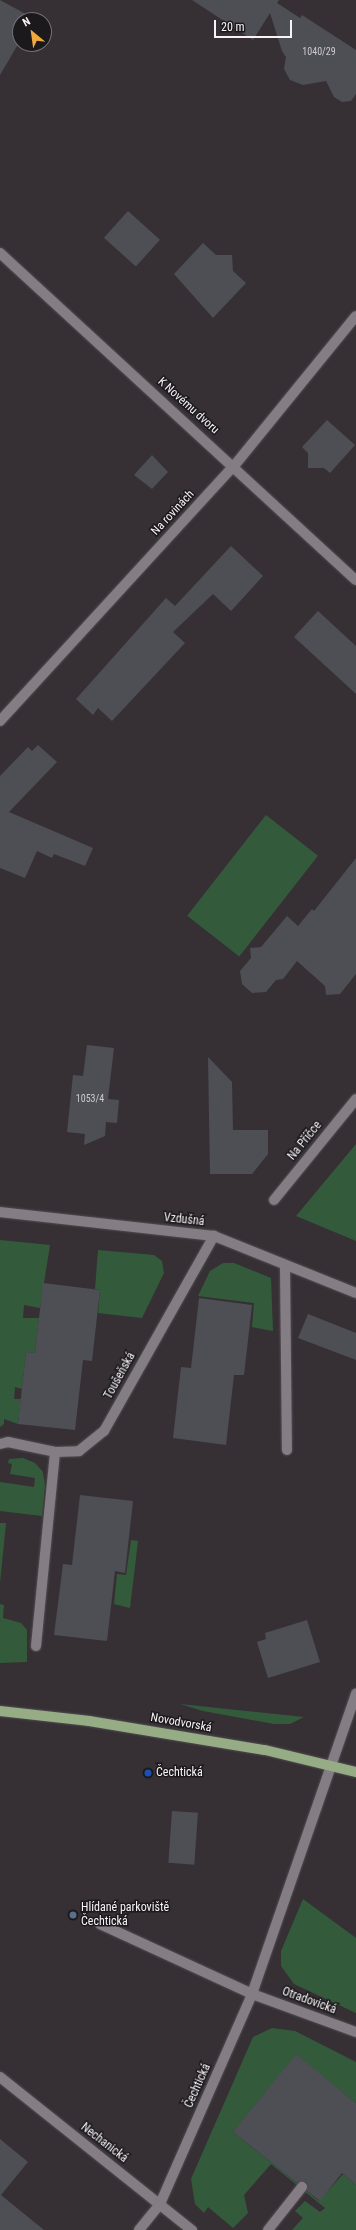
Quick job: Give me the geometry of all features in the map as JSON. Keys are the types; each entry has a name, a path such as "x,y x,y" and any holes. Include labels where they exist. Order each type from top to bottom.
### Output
{"main road":[{"name":"Novodvorská","path":"0,1711 89,1721 265,1750 356,1772"}],"street":[{"name":"K Novému dvoru","path":"0,253 234,466 356,580"},
{"name":"Na rovinách","path":"0,721 234,466 356,316"},
{"name":"Na Příčce","path":"274,1200 356,1099"},
{"name":"Vzdušná","path":"0,1212 214,1236 285,1266 356,1293"},
{"name":"Toušeňská","path":"0,1444 8,1442 55,1452 80,1451 104,1431 214,1236"},
{"path":"285,1266 287,1450"},
{"path":"36,1646 55,1452"},
{"name":"Čechtická","path":"139,2230 160,2204 252,1994 356,1693"},
{"name":"Otradovická","path":"100,1924 252,1994 356,2032"},
{"name":"Nechanická","path":"0,2077 192,2230"},
{"path":"268,2230 302,2187"}],"green space":[{"path":"266,815 318,856 239,956 187,916"},
{"path":"356,1144 356,1241 296,1216"},
{"path":"0,1240 50,1245 40,1308 24,1305 23,1318 39,1318 35,1353 26,1352 22,1389 15,1387 14,1399 21,1399 18,1424 4,1419 4,1424 0,1427"},
{"path":"98,1250 154,1255 162,1261 164,1273 142,1318 98,1313 100,1290 95,1289"},
{"path":"223,1263 234,1263 271,1278 273,1331 252,1327 254,1303 198,1296 210,1271"},
{"path":"23,1458 35,1463 43,1472 45,1485 42,1516 0,1511 0,1482 34,1487 35,1478 10,1474 12,1464 8,1463 9,1459"},
{"path":"0,1523 6,1523 0,1583"},
{"path":"131,1540 138,1541 130,1608 114,1604 117,1574 126,1575"},
{"path":"0,1604 4,1605 3,1618 21,1623 27,1630 27,1662 0,1663"},
{"path":"180,1704 304,1717 290,1724 274,1724 203,1711"},
{"path":"303,1899 356,1938 356,2013 294,1984 281,1966 281,1951"},
{"path":"272,2028 295,2031 356,2062 356,2103 296,2055 233,2132 319,2201 343,2174 356,2185 356,2230 292,2230 303,2218 295,2211 305,2201 320,2212 325,2208 271,2164 244,2195 248,2213 233,2228 208,2207 204,2213 195,2204 191,2179 253,2037"}],"building":[{"path":"0,0 22,12 12,12 12,52 14,52 0,75"},
{"path":"192,0 279,0 277,3 300,18 302,15 356,50 356,94 351,101 342,102 334,97 326,81 303,85 290,80 284,69 286,57 282,51 270,13 253,40"},
{"path":"128,211 160,240 136,267 104,238"},
{"path":"203,243 216,255 232,255 233,271 246,283 213,318 174,274"},
{"path":"327,420 355,445 330,473 324,468 308,468 308,453 302,447"},
{"path":"152,455 168,472 152,489 134,475"},
{"path":"231,546 263,576 231,611 213,594 173,632 185,643 112,721 98,708 93,715 76,699 166,598 175,606"},
{"path":"318,611 356,646 356,694 294,637"},
{"path":"38,745 57,762 9,812 93,848 85,866 54,854 52,858 37,851 25,878 0,868 0,776 28,747 32,751"},
{"path":"356,858 356,974 340,994 326,995 325,986 297,961 283,979 276,980 266,992 252,993 242,984 240,971 251,958 250,948 261,947 287,916 298,926 312,909 314,911"},
{"path":"87,1045 114,1048 108,1099 119,1100 117,1123 106,1122 105,1136 84,1145 85,1134 67,1132 73,1075 83,1076"},
{"path":"208,1057 232,1082 233,1130 268,1130 268,1154 252,1174 210,1174"},
{"path":"43,1283 100,1290 92,1361 83,1360 75,1430 18,1424 26,1352 35,1353"},
{"path":"199,1298 252,1305 244,1375 234,1375 226,1445 173,1438 181,1367 191,1368"},
{"path":"308,1314 356,1333 356,1360 298,1338"},
{"path":"80,1495 133,1501 125,1573 115,1571 107,1641 54,1635 63,1564 72,1565"},
{"path":"307,1620 320,1662 268,1678 257,1642 266,1639 265,1633"},
{"path":"172,1811 198,1813 194,1865 168,1863"},
{"path":"296,2054 356,2103 356,2185 342,2173 320,2201 307,2191 306,2182 297,2183 233,2132"},
{"path":"0,2139 28,2162 1,2195 44,2230 0,2230"}],"place":[{"name":"Čechtická","path":"148,1773"},
{"name":"Hlídané parkoviště Čechtická","path":"73,1915"}]}
